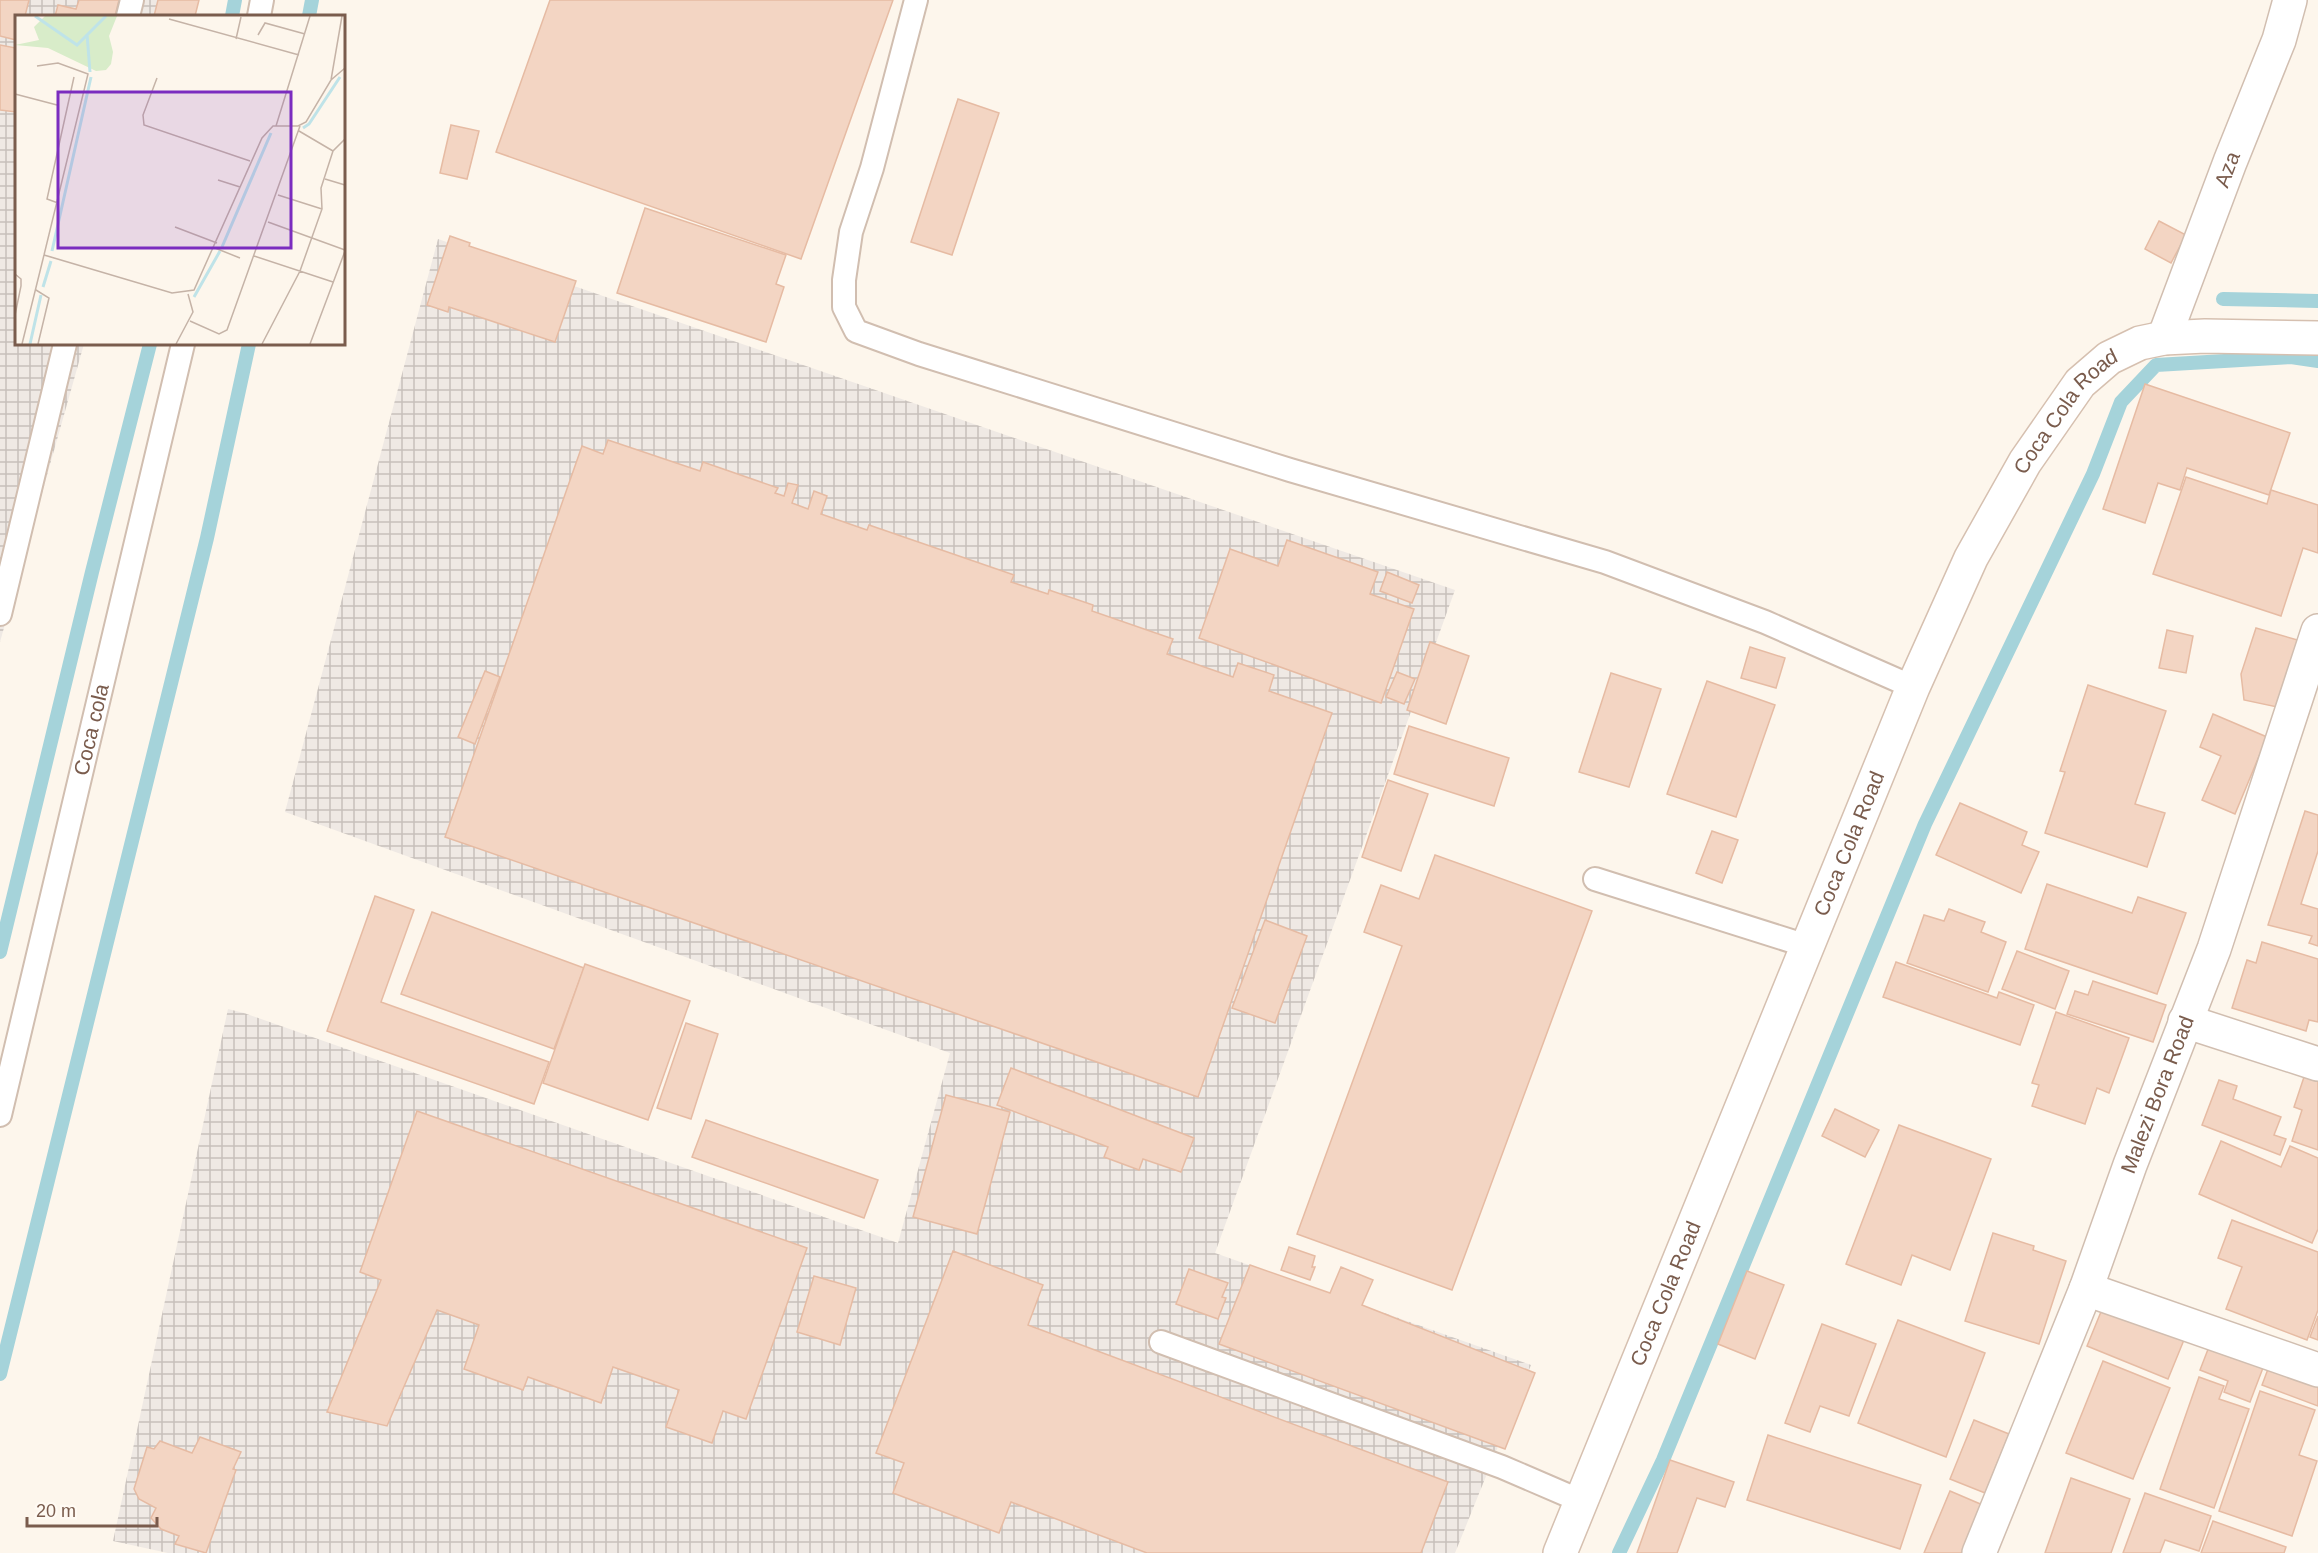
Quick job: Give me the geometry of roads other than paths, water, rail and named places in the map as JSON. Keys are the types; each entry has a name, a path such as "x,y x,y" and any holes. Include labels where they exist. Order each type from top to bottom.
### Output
{"street":[{"name":"Aza","path":"2163,339 2279,39 2290,0"},
{"name":"Coca Cola Road","path":"1560,1553 1913,687 1971,558 2025,462 2080,383 2109,358 2140,343 2205,336 2318,338"},
{"name":"Malezi Bora Road","path":"1979,1553 2086,1289 2130,1165 2214,949 2318,631"},
{"path":"2185,1021 2318,1064"},
{"path":"2086,1289 2318,1370"}],"lane":[{"path":"128,15 132,0"},
{"path":"259,15 262,0"},
{"path":"916,0 872,168 851,232 844,280 844,307 856,331 920,354 1267,462 1605,562 1765,622 1913,687"},
{"path":"0,614 65,345"},
{"name":"Coca cola","path":"1,1110 183,345"},
{"path":"1595,879 1808,946"},
{"path":"1161,1342 1502,1467 1581,1501"}],"waterway":[{"path":"232,15 235,0"},
{"path":"309,15 312,0"},
{"path":"2223,299 2318,301"},
{"path":"0,952 150,345"},
{"path":"0,1374 207,538 249,345"},
{"path":"1619,1553 1663,1460 1925,824 2093,474 2121,402 2156,365 2291,357 2318,361"}]}
